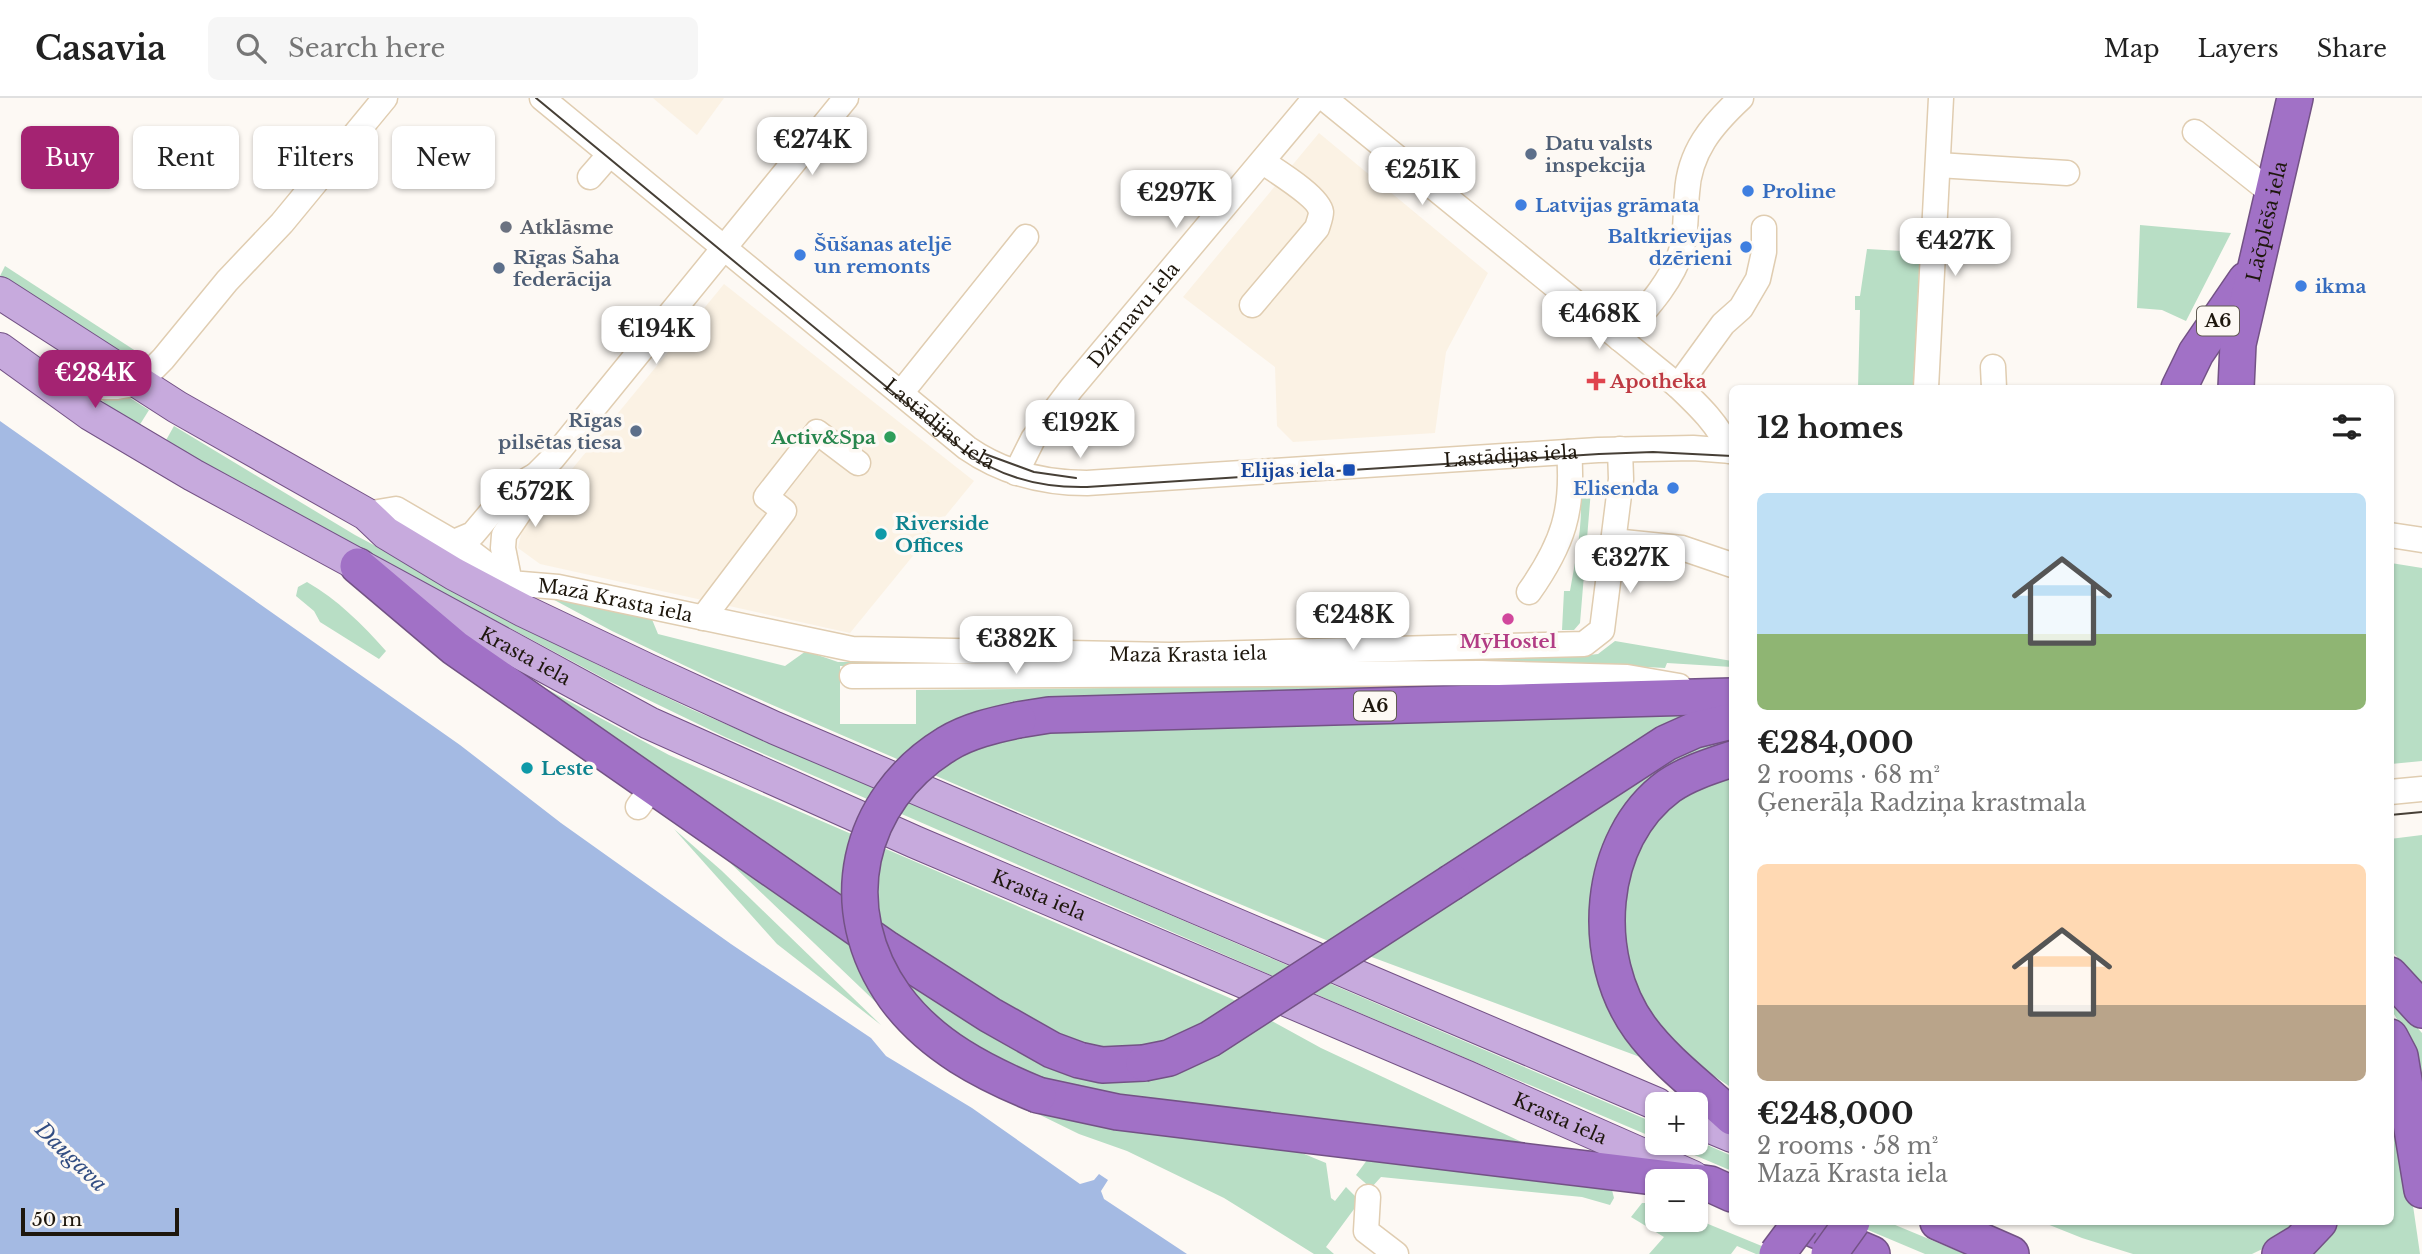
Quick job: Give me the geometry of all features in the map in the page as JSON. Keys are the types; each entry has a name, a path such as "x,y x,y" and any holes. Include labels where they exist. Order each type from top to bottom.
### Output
{"highway":[{"name":"Lāčplēša iela","path":"2236,385 2238,344 2295,98"},
{"name":"A6","path":"2180,385 2196,353 2257,262"},
{"name":"Lāčplēša iela","path":"2217,385 2238,344"},
{"path":"358,566 455,648 645,796 990,1015 1052,1050 1102,1065 1144,1063 1169,1058 1210,1039 1667,743 1695,730 1729,722"},
{"name":"A6","path":"1645,1177 1117,1112 1038,1095 994,1077 947,1048 914,1019 896,998 870,952 860,907 862,866 871,829 884,806 905,778 924,760 949,743 995,725 1018,720 1049,715 1729,696"},
{"path":"1729,760 1701,769 1668,786 1639,816 1615,863 1605,913 1609,960 1620,995 1640,1028 1662,1053 1729,1114"},
{"path":"2394,979 2422,1010"},
{"path":"2394,1045 2400,1056 2422,1190"},
{"path":"1777,1254 1797,1225"},
{"path":"1806,1225 1872,1254"},
{"path":"1829,1254 1850,1225"},
{"path":"1945,1225 2011,1254"},
{"path":"2280,1254 2300,1242 2316,1225"}],"main road":[{"name":"Krasta iela","path":"0,293 196,418 366,514 386,533 454,574 524,611 775,728 1645,1099"},
{"name":"Krasta iela","path":"0,349 90,414 193,475 649,723 915,842 1455,1071 1671,1169"},
{"path":"1708,1126 1729,1135"}],"street":[{"path":"50,383 117,387 139,383 163,359 227,281 282,223 385,98"},
{"name":"Lastādijas iela","path":"542,98 979,456 1016,473 1055,481 1087,483 1620,449 1693,448 1729,451"},
{"path":"510,583 503,548 504,535 527,501 537,475 846,98"},
{"name":"Dzirnavu iela","path":"1016,473 1033,439 1071,389 1315,98"},
{"path":"1324,98 1678,386 1709,415 1729,447"},
{"path":"1927,385 1941,98"},
{"path":"1620,339 1661,287 1681,251 1689,169 1699,145 1729,101"},
{"path":"2195,132 2273,194"},
{"path":"590,177 611,154"},
{"path":"1252,304 1317,228 1321,214 1317,203 1263,162"},
{"path":"1938,165 2067,173"},
{"path":"1678,386 1709,341 1741,308 1758,279 1764,253 1764,228"},
{"path":"901,393 1026,237"},
{"path":"703,618 784,511 766,497 817,432 858,463"},
{"name":"Mazā Krasta iela","path":"510,583 558,587 852,649 969,665 1170,655 1584,644 1602,630 1620,479 1620,449"},
{"path":"1529,592 1557,544 1568,515 1569,452"},
{"path":"454,542 473,534 510,490 537,475"},
{"name":"Krasta iela","path":"366,514 396,509 454,542 529,595 554,624"},
{"path":"2394,536 2422,540"},
{"path":"1613,541 1682,548 1729,564"},
{"path":"852,676 969,665 1482,673 1627,677 1729,695"},
{"path":"2394,792 2422,789"},
{"path":"1368,1197 1366,1231 1396,1254"}],"shaded area":[{"path":"653,98 724,98 697,135"},
{"path":"1319,133 1488,273 1446,352 1435,433 1293,442 1277,426 1275,367 1183,297"},
{"path":"724,284 974,481 850,633 540,564 518,548 522,530"}],"green space":[{"path":"2140,225 2231,233 2186,321 2162,310 2137,308"},
{"path":"1867,249 1920,252 1913,385 1858,385 1860,310 1855,310 1855,296 1860,296"},
{"path":"5,266 145,357 133,360 125,358 0,276"},
{"path":"130,398 149,410 139,426 109,408 103,401"},
{"path":"174,426 355,535 594,663 693,710 1645,1119 1645,1134 1273,976 725,737 607,680 165,442"},
{"path":"1592,478 1580,623 1574,630 1562,630 1564,591 1570,591 1579,535 1581,506 1578,479"},
{"path":"2394,563 2422,568 2422,761 2394,764"},
{"path":"307,582 339,605 377,641 386,651 379,659 320,622 314,611 296,596 298,587"},
{"path":"545,595 651,617 658,634 785,666 806,651 838,662 958,662 957,666 840,666 840,724 916,724 916,690 1563,683 1067,726 1722,710 1670,755 1729,735 1729,747 1604,856 1648,1060 1326,940 1017,811 715,680 612,631"},
{"path":"1615,641 1729,660 1729,667 1667,663 1665,668 1552,662 1226,664 1572,657 1598,654"},
{"path":"517,673 669,755 1232,999 1321,1048 1530,1146 1273,1141 1326,1163 1331,1198 1335,1201 1346,1187 1360,1201 1326,1247 1334,1254 1314,1254 1224,1198 1127,1151 1079,1134 1032,1111 884,1010 723,856 935,995 1102,1051 1026,1022 889,936"},
{"path":"1729,772 1729,1086 1678,1052 1648,1018 1620,938 1630,860 1653,821 1687,793"},
{"path":"674,829 722,871 881,1025 777,944"},
{"path":"2422,835 2422,986 2394,953 2394,838"},
{"path":"2394,1002 2422,1033 2422,1103 2401,1026 2394,1014"},
{"path":"2394,1080 2420,1254 2305,1254 2317,1246 2337,1225 2394,1225"},
{"path":"1708,1145 1729,1155 1729,1170 1694,1155 1708,1155"},
{"path":"1370,1156 1611,1186 1614,1198 1610,1205 1582,1197 1381,1177 1371,1188 1356,1175"},
{"path":"1642,1203 1645,1203 1645,1225 1631,1217"},
{"path":"1708,1224 1781,1254 1756,1254 1737,1246 1731,1254 1649,1254 1664,1237 1656,1232 1708,1232"},
{"path":"1856,1225 1895,1225 1965,1254 1925,1254"},
{"path":"2050,1225 2299,1225 2279,1241 2252,1254 2133,1254"}],"water":[{"name":"Daugava","path":"0,421 460,745 561,823 731,944 871,1038 886,1056 972,1108 1080,1184 1094,1180 1099,1174 1108,1180 1101,1191 1104,1199 1187,1254 0,1254"}],"tram line":[{"path":"536,98 963,450 992,468 1022,479 1053,486 1087,487 1599,454 1653,452 1729,456"},
{"path":"985,454 1034,472 1076,478"},
{"path":"2394,815 2422,812"}],"place":[{"name":"Datu valsts inspekcija","path":"1531,154"},
{"name":"Proline","path":"1748,191"},
{"name":"Latvijas grāmata","path":"1521,205"},
{"name":"Atklāsme","path":"506,227"},
{"name":"Baltkrievijas dzērieni","path":"1746,247"},
{"name":"Šūšanas ateljē un remonts","path":"800,255"},
{"name":"Rīgas Šaha federācija","path":"499,268"},
{"name":"ikma","path":"2301,286"},
{"name":"Apotheka","path":"1596,381"},
{"name":"Rīgas pilsētas tiesa","path":"636,431"},
{"name":"Activ&Spa","path":"890,437"},
{"name":"Elijas iela","path":"1349,470"},
{"name":"Elisenda","path":"1673,488"},
{"name":"Riverside Offices","path":"881,534"},
{"name":"MyHostel","path":"1508,619"},
{"name":"Leste","path":"527,768"}]}
